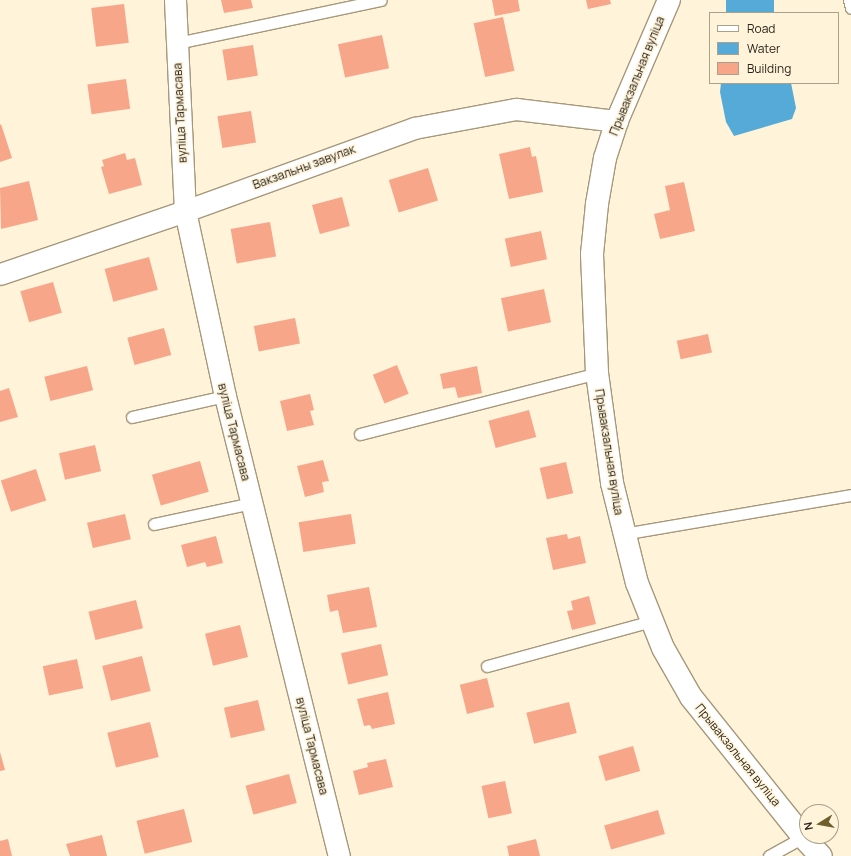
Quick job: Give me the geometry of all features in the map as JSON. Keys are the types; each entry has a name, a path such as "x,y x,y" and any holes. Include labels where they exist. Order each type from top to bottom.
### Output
{"main road":[{"name":"Прывакзальная вуліца","path":"669,0 617,121 605,158 596,204 592,254 597,373 612,483 623,534 637,583 663,648 691,697 799,832"},
{"name":"Прывакзальная вуліца","path":"810,844 821,856"}],"street":[{"name":"вуліца Тармасава","path":"175,0 185,211 225,396 339,856"},
{"name":"Вакзальны завулак","path":"0,274 185,211 414,128 516,109 617,121"}],"lane":[{"path":"177,43 381,0"},
{"path":"849,0 851,8"},
{"path":"360,434 597,373"},
{"path":"132,417 225,396"},
{"path":"623,534 851,495"},
{"path":"154,524 252,503"},
{"path":"488,666 651,621"},
{"path":"769,856 799,839"}],"water":[{"path":"726,0 774,0 774,12 726,12"},
{"path":"721,84 791,84 796,108 792,119 734,136 726,122 720,92"}],"building":[{"path":"221,0 251,0 253,8 224,13"},
{"path":"492,0 518,0 520,11 495,16"},
{"path":"586,0 610,0 611,4 588,9"},
{"path":"124,4 129,43 96,47 91,8"},
{"path":"503,17 514,71 485,77 474,23"},
{"path":"382,35 389,68 345,78 338,44"},
{"path":"253,45 258,76 227,80 222,50"},
{"path":"126,79 130,109 92,114 87,84"},
{"path":"251,111 256,143 222,148 217,116"},
{"path":"1,124 12,158 0,162 0,125"},
{"path":"530,147 532,157 536,156 543,192 509,199 499,154"},
{"path":"125,153 127,160 135,158 142,185 109,194 101,167 104,166 102,160"},
{"path":"428,168 438,201 399,213 389,180"},
{"path":"29,181 38,220 1,229 0,188"},
{"path":"684,182 695,231 660,239 654,214 670,210 665,186"},
{"path":"342,197 350,226 320,234 312,205"},
{"path":"270,222 276,256 237,263 231,229"},
{"path":"541,231 547,259 511,267 505,239"},
{"path":"149,257 158,290 113,302 105,269"},
{"path":"53,282 62,313 29,322 20,291"},
{"path":"544,289 551,322 508,331 501,298"},
{"path":"295,318 300,344 259,352 254,326"},
{"path":"164,328 171,355 135,365 127,338"},
{"path":"708,334 712,353 681,359 677,341"},
{"path":"397,365 409,394 385,403 373,375"},
{"path":"87,366 93,390 50,401 44,377"},
{"path":"477,366 482,393 458,398 455,387 443,389 440,374"},
{"path":"9,388 18,417 0,422 0,391"},
{"path":"310,394 314,410 310,411 314,425 287,431 280,401"},
{"path":"529,410 536,437 496,448 488,421"},
{"path":"95,445 101,471 65,480 59,453"},
{"path":"323,460 329,481 322,482 324,492 305,497 297,466"},
{"path":"200,461 209,492 161,506 152,475"},
{"path":"566,462 573,493 547,499 540,468"},
{"path":"36,469 46,500 11,512 1,480"},
{"path":"125,514 131,539 93,548 87,523"},
{"path":"351,514 356,544 303,552 299,522"},
{"path":"567,534 568,539 580,536 586,563 553,570 546,538"},
{"path":"216,536 223,563 207,567 205,562 187,567 181,545"},
{"path":"369,587 377,627 343,633 338,610 330,612 327,595"},
{"path":"589,596 596,624 572,630 567,611 573,610 571,601"},
{"path":"136,600 143,628 95,640 88,612"},
{"path":"240,625 248,657 213,666 205,634"},
{"path":"381,644 388,675 348,684 341,653"},
{"path":"142,656 151,691 111,701 102,666"},
{"path":"77,659 83,688 49,696 43,666"},
{"path":"487,678 494,707 467,714 460,685"},
{"path":"388,692 395,724 372,729 370,725 364,726 357,699"},
{"path":"258,700 265,730 231,738 224,708"},
{"path":"569,702 577,733 534,744 526,713"},
{"path":"150,722 159,757 116,768 107,733"},
{"path":"633,746 640,771 606,781 598,756"},
{"path":"0,752 5,770 0,771"},
{"path":"386,759 393,787 359,795 353,771 368,767 367,763"},
{"path":"289,774 297,803 253,815 246,786"},
{"path":"505,781 512,813 488,818 482,786"},
{"path":"184,809 192,842 145,854 136,821"},
{"path":"658,810 665,834 611,849 604,825"},
{"path":"102,835 107,856 70,856 66,844"},
{"path":"8,839 12,856 0,856 0,841"},
{"path":"536,839 540,856 509,856 507,846"}]}
